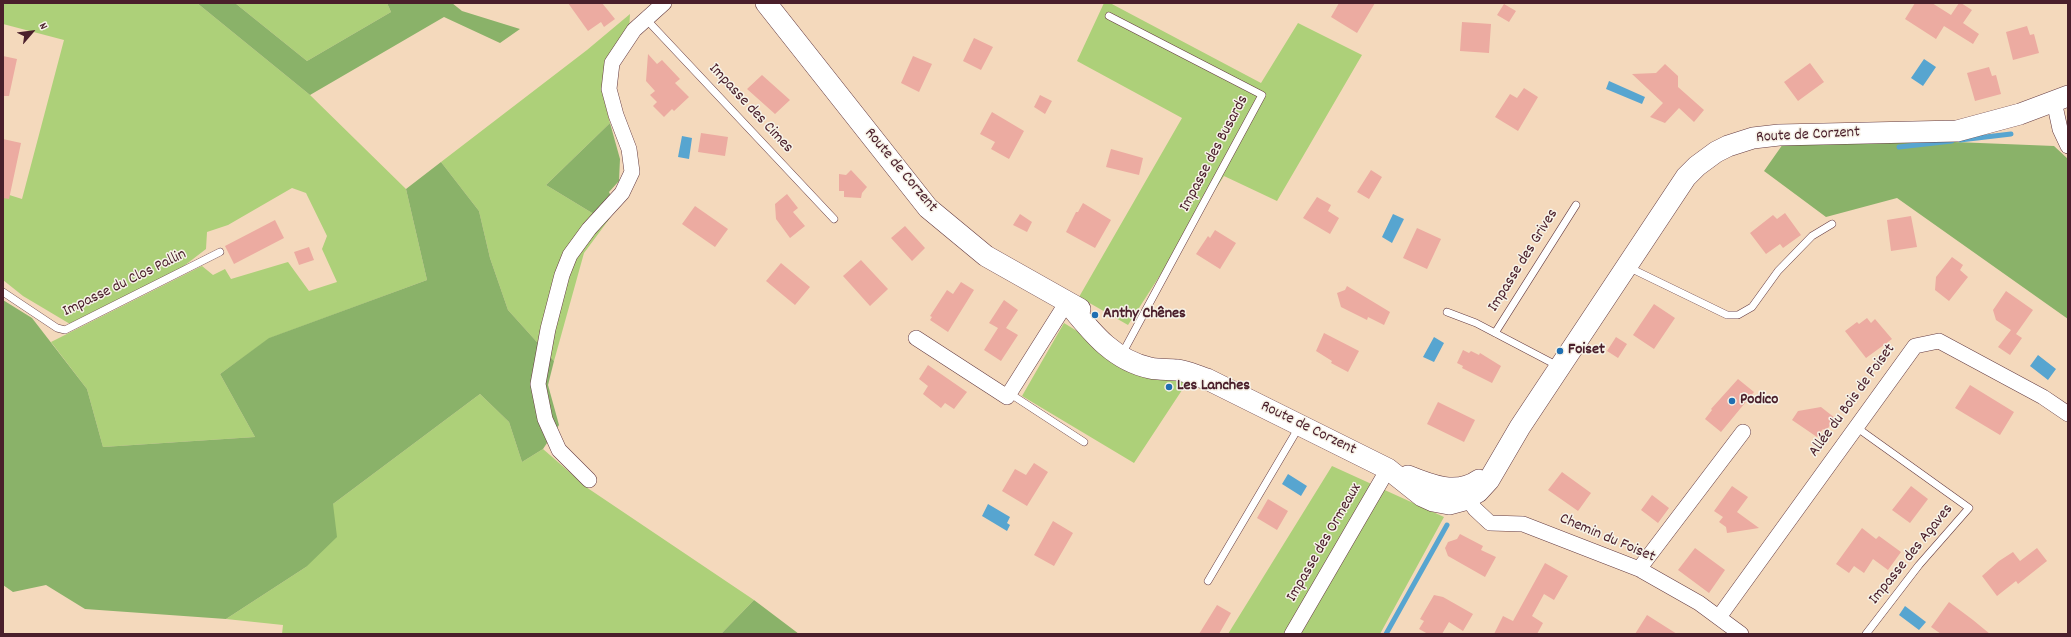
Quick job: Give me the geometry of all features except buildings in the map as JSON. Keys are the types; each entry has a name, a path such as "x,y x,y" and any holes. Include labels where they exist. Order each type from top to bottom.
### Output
{"street":[{"path":"589,480 559,450 545,419 538,384 548,329 562,275 570,255 589,229 622,193 632,172 629,149 616,115 609,88 612,63 634,30 664,3"},
{"name":"Route de Corzent","path":"766,3 928,208 956,233 986,256 1084,312 1112,338 1123,352 1182,363 1207,379 1388,469 1422,496 1432,501 1449,504 1467,492 1478,492 1489,480 1520,427 1626,266 1686,177 1705,159 1728,146 1753,138 1779,135 1957,131 2020,114 2061,99"},
{"path":"2061,99 2060,129 2068,146"},
{"path":"916,338 1007,397 1067,302"},
{"name":"Allée du Bois de Foiset","path":"1719,617 1915,346 1939,341 2043,398 2068,414"},
{"path":"1639,570 1743,432"},
{"name":"Impasse des Ormeaux","path":"1292,634 1388,469"},
{"name":"Chemin du Foiset","path":"1467,492 1478,513 1490,523 1523,524 1639,570 1699,603 1741,634"}],"lane":[{"name":"Impasse des Busards","path":"1109,16 1262,95 1123,352"},
{"name":"Impasse des Cimes","path":"646,19 834,219"},
{"name":"Impasse des Grives","path":"1495,333 1576,205"},
{"path":"1626,266 1727,315 1738,315 1752,307 1778,271 1812,236 1832,224"},
{"name":"Impasse du Clos Pallin","path":"3,292 57,328 65,330 220,252"},
{"path":"1447,312 1476,323 1559,367"},
{"path":"1009,393 1084,442"},
{"path":"1208,582 1300,425"},
{"name":"Impasse des Agaves","path":"1856,427 1968,508 1919,565 1866,634"}],"green space":[{"path":"3,3 197,3 310,95 406,189 427,280 270,338 220,374 255,437 103,447 87,389 51,342 202,266 213,275 225,269 231,279 288,262 309,291 337,282 322,249 327,236 306,193 292,188 228,225 207,232 206,249 180,269 70,324 23,296 3,280 3,193 22,199 64,40 3,24"},
{"path":"197,3 235,3 307,61 391,12 387,3 452,3 462,11 520,29 500,43 444,17 310,95"},
{"path":"235,3 387,3 391,12 307,61"},
{"path":"1104,3 1110,3 1261,83 1298,23 1362,55 1277,201 1224,176 1128,325 1079,297 1182,118 1077,61"},
{"path":"630,14 629,30 603,82 604,99 610,123 546,185 607,222 584,253 554,361 508,310 490,258 479,211 441,162 587,50"},
{"path":"610,123 620,159 619,181 609,192 617,208 607,222 546,185"},
{"path":"1955,142 2054,146 2068,159 2068,319 1897,198 1826,217 1764,171 1783,144"},
{"path":"441,162 479,211 490,258 508,310 554,361 548,385 559,425 543,449 522,462 509,422 480,394 333,504 337,537 306,567 226,619 85,609 46,585 13,592 3,585 3,300 32,318 87,389 103,447 255,437 220,374 269,338 427,280 406,189"},
{"path":"1064,323 1085,336 1186,384 1134,463 1022,396"},
{"path":"480,394 509,422 522,462 543,449 589,489 754,600 721,634 282,634 283,625 226,619 306,567 333,504"},
{"path":"1332,466 1444,517 1380,634 1228,634"},
{"path":"754,600 799,634 721,634"}],"water":[{"path":"1924,59 1936,67 1923,86 1911,78"},
{"path":"1609,81 1645,97 1642,104 1606,89"},
{"path":"682,136 692,138 689,159 678,157"},
{"path":"1393,214 1404,219 1392,243 1382,237"},
{"path":"1434,337 1444,343 1434,362 1423,357"},
{"path":"2038,355 2056,369 2048,380 2030,366"},
{"path":"1288,474 1307,486 1301,496 1282,484"},
{"path":"988,504 1010,517 1007,523 1010,525 1007,531 982,516"},
{"path":"1905,606 1926,622 1919,630 1899,615"}],"waterway":[{"path":"1960,140 2011,134"},
{"path":"1899,147 1952,141"},
{"path":"1386,634 1447,525"}],"place":[{"name":"Anthy Chênes","path":"1095,315"},
{"name":"Foiset","path":"1560,351"},
{"name":"Les Lanches","path":"1169,387"},
{"name":"Podico","path":"1732,401"}]}
